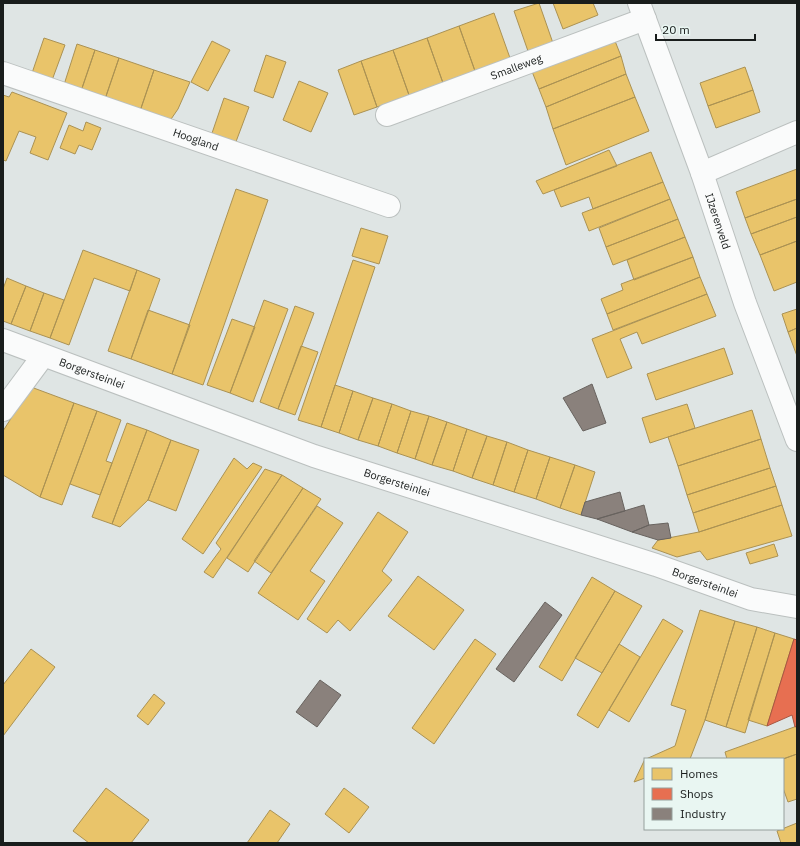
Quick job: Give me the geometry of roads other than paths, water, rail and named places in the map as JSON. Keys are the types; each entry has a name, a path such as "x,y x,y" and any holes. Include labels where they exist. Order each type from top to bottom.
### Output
{"street":[{"name":"Smalleweg","path":"387,115 642,11"},
{"name":"IJzerenveld","path":"642,11 702,173 745,303 797,440"},
{"name":"Hoogland","path":"3,72 389,206"},
{"path":"702,173 797,132"},
{"name":"Borgersteinlei","path":"3,340 314,456 648,563 751,599 797,607"},
{"path":"3,410 43,356"}]}
